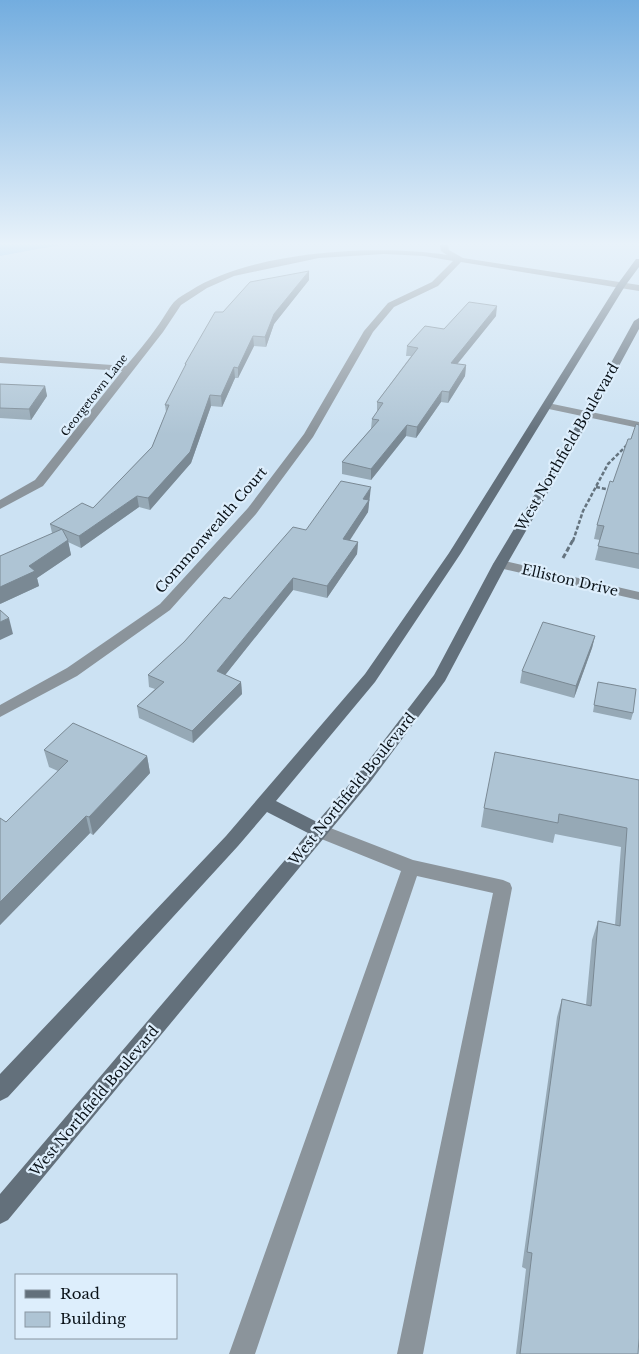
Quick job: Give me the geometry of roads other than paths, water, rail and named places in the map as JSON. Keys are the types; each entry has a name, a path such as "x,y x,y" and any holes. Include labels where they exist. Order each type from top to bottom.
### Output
{"main road":[{"path":"0,1090 232,841 370,678 455,554 607,308"},
{"name":"West Northfield Boulevard","path":"0,1212 365,777 440,677 500,564 588,414 639,320"},
{"path":"265,803 320,831"}],"street":[{"name":"Georgetown Lane","path":"0,506 39,483 130,369 175,308"},
{"name":"Commonwealth Court","path":"0,712 72,672 165,607 252,511 309,434 369,331 388,308"},
{"path":"0,360 130,369"},
{"path":"548,406 639,425"},
{"name":"Elliston Drive","path":"500,564 639,596"},
{"path":"320,831 410,867 503,888 410,1354"},
{"path":"242,1354 410,867"}]}
